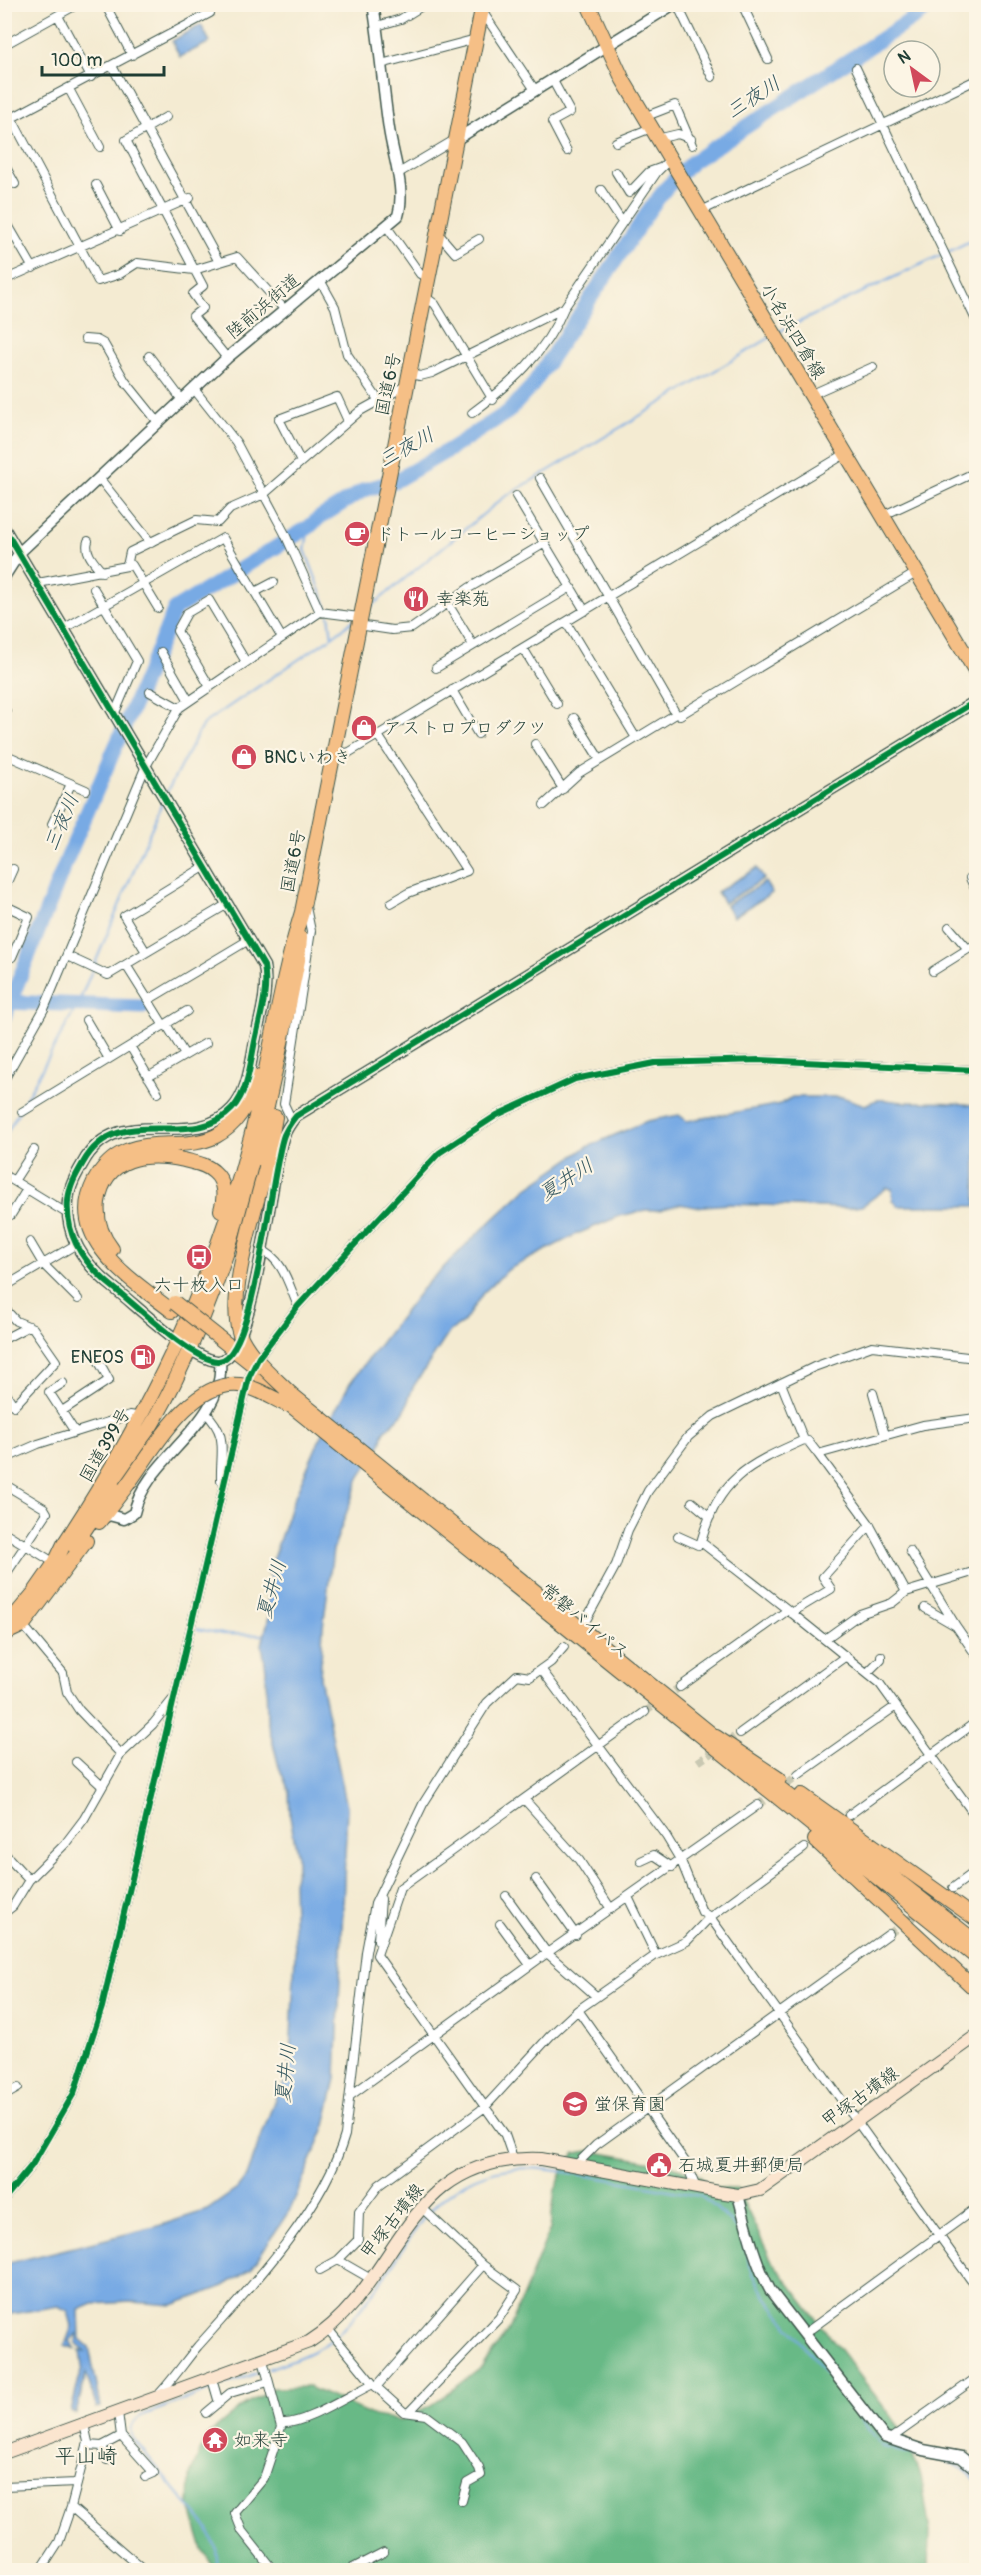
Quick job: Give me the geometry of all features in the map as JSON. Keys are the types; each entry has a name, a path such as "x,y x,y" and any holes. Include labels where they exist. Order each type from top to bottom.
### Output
{"main road":[{"name":"小名浜四倉線","path":"588,4 606,46 650,128 665,164 686,187 701,211 976,672"},
{"name":"国道6号","path":"184,1344 193,1306 235,1190 251,1137 285,965 303,905 482,8"},
{"name":"国道6号","path":"184,1344 227,1254 252,1172 270,1102 298,960 303,905"},
{"path":"173,1307 113,1263 101,1250 93,1236 88,1218 91,1189 106,1166 125,1151 160,1144 190,1143 210,1138 239,1117 254,1085 282,960 303,905"},
{"path":"289,1005 283,1070 266,1167 238,1279 235,1318 242,1340 289,1399"},
{"path":"173,1307 120,1258 103,1236 99,1225 97,1216 101,1189 115,1170 136,1157 164,1156 202,1164 215,1172 222,1182 223,1205 193,1306"},
{"name":"常磐バイパス","path":"173,1307 565,1620 976,1942"},
{"name":"国道399号","path":"4,1629 55,1563 64,1544 184,1344"},
{"name":"国道399号","path":"55,1563 73,1548 132,1458 173,1384 184,1344"},
{"path":"4,1634 23,1625 100,1520 115,1509 125,1488 189,1404 210,1390 240,1385 289,1399"},
{"name":"常磐バイパス","path":"565,1620 659,1704 976,1957"},
{"path":"659,1704 678,1726 784,1813 872,1891 976,1990"},
{"path":"716,1737 976,1919"},
{"name":"甲塚古墳線","path":"4,2453 152,2400 214,2385 309,2342 332,2335 348,2309 426,2211 457,2177 479,2165 513,2158 576,2165 738,2195 760,2190 976,2036"}],"street":[{"path":"105,4 132,55"},
{"path":"8,120 210,13 206,4"},
{"name":"陸前浜街道","path":"4,577 20,552 227,358 398,216 401,206 373,4"},
{"path":"376,26 401,19 425,4"},
{"path":"397,174 676,4 712,77"},
{"path":"742,4 768,59"},
{"path":"4,45 78,5"},
{"path":"482,8 535,90"},
{"path":"58,16 91,77"},
{"path":"381,64 476,39"},
{"path":"112,66 188,200 219,262"},
{"path":"856,68 976,320"},
{"path":"552,79 570,112 552,122 567,151"},
{"path":"701,211 976,80"},
{"path":"69,89 100,147"},
{"path":"4,104 8,120 98,281 120,274 137,263 194,270 237,257 285,310"},
{"path":"616,142 650,128 675,105 692,142 650,128"},
{"path":"166,117 126,140 203,286 194,294 203,308 193,316 227,358"},
{"path":"4,164 15,184"},
{"path":"616,172 629,193 649,172 665,164"},
{"path":"472,413 493,399 527,367 622,222 665,164"},
{"path":"96,185 120,231"},
{"path":"601,189 622,222"},
{"path":"4,280 188,200"},
{"path":"4,218 33,268"},
{"path":"387,227 420,274 428,278"},
{"path":"437,231 455,253 479,240"},
{"path":"320,280 335,307 347,354 379,401"},
{"path":"424,296 435,304 493,399"},
{"path":"38,583 127,566 130,552 196,520 218,522 230,509 264,494 348,422 408,379 432,372 564,308"},
{"path":"85,339 97,340 104,344 124,381 158,423"},
{"path":"149,356 182,400"},
{"path":"810,395 873,367"},
{"path":"194,389 236,442 285,534 322,611"},
{"path":"301,462 279,419 337,397 348,422"},
{"path":"333,751 348,753 845,454"},
{"path":"882,516 976,472"},
{"path":"540,478 676,714"},
{"path":"100,479 151,543"},
{"path":"516,496 585,610"},
{"path":"4,528 247,941 264,966 267,981 244,1090 233,1108 212,1125 189,1128 135,1128 104,1140 86,1157 68,1198 68,1214 75,1245 90,1267 184,1344 216,1361 225,1360 233,1353 245,1325 284,1134 292,1121 309,1106 976,701"},
{"path":"63,629 223,538 282,638"},
{"path":"88,541 86,547 89,554 102,572"},
{"path":"4,1080 44,1009 145,768 179,708 322,611 392,630 412,628 469,588 545,543"},
{"path":"132,565 158,609"},
{"path":"544,806 579,773 916,573"},
{"path":"255,592 274,582"},
{"path":"436,668 571,587"},
{"path":"94,589 137,661 114,715"},
{"path":"210,687 177,631 187,613 209,600 246,662"},
{"path":"448,604 473,645"},
{"path":"566,622 636,738"},
{"path":"523,648 557,704"},
{"path":"161,652 189,701"},
{"path":"452,690 478,734"},
{"path":"150,692 179,708"},
{"path":"574,718 600,760"},
{"path":"377,734 467,871 408,893 392,903"},
{"path":"535,744 562,789"},
{"path":"4,754 86,790"},
{"path":"52,824 71,784"},
{"path":"146,952 124,916 204,867"},
{"path":"4,889 13,869"},
{"path":"970,878 976,891"},
{"path":"67,956 108,975 226,904"},
{"path":"4,905 29,917 12,957"},
{"path":"292,1121 284,1104 311,931 303,905"},
{"path":"949,927 968,949"},
{"path":"148,1000 247,941"},
{"path":"933,971 976,944"},
{"path":"126,964 185,1055"},
{"path":"22,1112 187,1011"},
{"path":"86,1020 110,1059"},
{"path":"148,1077 206,1043"},
{"path":"130,1047 158,1092"},
{"path":"7,2194 49,2137 74,2093 102,2007 243,1398 253,1367 298,1306 439,1153 497,1115 575,1079 655,1063 760,1060 976,1070"},
{"path":"14,1181 34,1150"},
{"path":"4,1175 68,1214"},
{"path":"11,1215 27,1189"},
{"path":"30,1242 43,1264 78,1299"},
{"path":"6,1282 75,1245"},
{"path":"261,1250 272,1254 281,1266 298,1306"},
{"path":"4,1308 16,1321 33,1328 56,1361 14,1406 5,1392"},
{"path":"4,1339 29,1326"},
{"path":"586,1620 615,1565 628,1530 648,1491 688,1437 713,1416 814,1367 872,1346 976,1358"},
{"path":"62,1411 110,1380 98,1360"},
{"path":"115,1509 124,1519 134,1513 141,1489 174,1453 205,1412 222,1376 220,1361"},
{"path":"63,1383 49,1392 75,1432"},
{"path":"781,1383 804,1440 808,1441 870,1525 906,1592"},
{"path":"873,1393 885,1435"},
{"path":"205,1412 215,1422 222,1435 222,1493"},
{"path":"4,1459 75,1432 111,1423 130,1415 142,1417"},
{"path":"818,1455 923,1425 976,1418"},
{"path":"804,1440 751,1466 726,1486 710,1517 701,1542 846,1656 886,1691 976,1817"},
{"path":"4,1484 44,1508 47,1513 4,1577"},
{"path":"976,1490 976,1517"},
{"path":"692,1502 710,1517"},
{"path":"680,1688 789,1611 831,1589 823,1577 870,1525"},
{"path":"4,1532 55,1563"},
{"path":"678,1536 698,1545"},
{"path":"910,1551 976,1655"},
{"path":"825,1640 860,1614 891,1603 906,1592 976,1571"},
{"path":"925,1608 956,1626"},
{"path":"23,1625 63,1673 67,1692 79,1710 121,1754"},
{"path":"152,2400 244,2296 296,2227 337,2163 345,2135 351,2095 364,1965 375,1904 423,1804 487,1703 517,1675 530,1677 564,1647"},
{"path":"740,1733 846,1656"},
{"path":"867,1673 881,1659 881,1656"},
{"path":"541,1669 598,1747 637,1795 681,1861 702,1912 710,1917 780,2012 976,2287"},
{"path":"4,1913 13,1906 29,1880 84,1819 121,1754 153,1724 173,1700"},
{"path":"798,1775 896,1706"},
{"path":"364,1965 378,1952 400,1888 645,1712"},
{"path":"849,1815 933,1756 976,1722"},
{"path":"76,1762 102,1786"},
{"path":"524,1799 579,1860 611,1909"},
{"path":"351,2095 530,1965 576,1935 758,1805"},
{"path":"320,2270 338,2260 358,2240 359,2212 379,2185 485,2107 550,2036 578,2010 656,1955 687,1941 710,1917 804,1848"},
{"path":"4,1853 29,1880"},
{"path":"641,1861 654,1855 672,1867"},
{"path":"953,1888 976,1871"},
{"path":"536,1879 576,1935"},
{"path":"381,1891 378,1952 505,2135 513,2158"},
{"path":"506,1896 548,1953 596,1996"},
{"path":"628,1897 656,1955"},
{"path":"500,1924 530,1965"},
{"path":"576,2165 596,2145 889,1934"},
{"path":"578,2010 686,2163 696,2188"},
{"path":"4,2096 18,2088"},
{"path":"738,2195 761,2274 770,2290 885,2437 923,2450 961,2457 976,2469"},
{"path":"804,2334 976,2208"},
{"path":"409,2412 499,2318 516,2295 516,2287 483,2265 426,2211"},
{"path":"338,2260 371,2279"},
{"path":"282,2423 308,2415 374,2385 483,2265"},
{"path":"332,2335 374,2385 404,2412 426,2415 462,2442 481,2475 466,2483 462,2501"},
{"path":"264,2362 282,2423 264,2478 235,2513 242,2530 275,2571 282,2568 284,2571"},
{"path":"206,2413 237,2390 268,2378"},
{"path":"890,2439 976,2378"},
{"path":"214,2385 219,2403"},
{"path":"117,2412 121,2436 154,2473 145,2477"},
{"path":"41,2571 59,2542 71,2507 87,2445 84,2424"},
{"path":"87,2445 102,2446 121,2436"},
{"path":"102,2446 107,2460"},
{"path":"4,2486 76,2483"},
{"path":"71,2507 144,2571"},
{"path":"349,2571 384,2552"}],"green space":[{"path":"590,2151 669,2165 701,2176 707,2188 737,2189 772,2261 903,2432 921,2476 930,2532 929,2570 215,2570 203,2550 189,2503 190,2475 207,2436 240,2408 274,2388 309,2387 374,2416 401,2420 431,2406 481,2368 509,2330 550,2229 555,2190 563,2170 575,2153"}],"water":[{"path":"201,25 210,42 180,57 172,41"},
{"path":"757,868 764,879 724,903 717,892"},
{"path":"765,882 772,893 733,917 726,905"},
{"name":"夏井川","path":"792,1097 842,1097 865,1105 881,1100 976,1106 976,1206 898,1206 893,1200 892,1189 887,1188 862,1206 847,1208 728,1204 695,1207 680,1204 660,1210 646,1210 620,1216 577,1234 509,1269 483,1293 463,1323 450,1331 413,1387 404,1412 384,1432 381,1444 359,1478 333,1550 323,1627 320,1678 347,1807 336,2079 324,2130 291,2208 251,2269 224,2286 173,2305 131,2302 93,2304 79,2310 80,2339 89,2347 101,2406 97,2408 86,2373 76,2414 71,2412 82,2367 80,2351 85,2352 76,2342 77,2333 70,2341 76,2349 65,2345 72,2326 68,2311 58,2306 5,2315 5,2264 155,2227 207,2210 237,2189 247,2176 276,2096 288,2077 295,1955 293,1882 297,1868 297,1853 290,1817 289,1791 279,1767 267,1720 266,1670 262,1644 269,1617 268,1594 272,1581 268,1573 292,1503 318,1443 350,1383 422,1289 473,1238 526,1189 587,1147 647,1121 679,1115 687,1121 781,1104"}],"waterway":[{"name":"三夜川","path":"4,1017 67,859 175,609 309,527 319,518 364,490 395,481 508,412 532,386 650,209 666,188 692,162 935,4"},
{"path":"946,253 976,238"},
{"path":"778,332 941,255"},
{"path":"369,608 503,498 771,337"},
{"path":"309,527 305,550 328,610"},
{"path":"167,792 203,724 332,637 329,615"},
{"path":"332,637 355,619"},
{"path":"4,1138 78,1004 162,803"},
{"name":"三夜川","path":"4,1002 143,1007"},
{"path":"197,1629 223,1634 263,1635"},
{"path":"429,2212 448,2194 467,2182 506,2169 527,2168 571,2173 700,2196 714,2206 740,2232 753,2274 767,2298 882,2446 956,2465 976,2480"},
{"path":"268,2369 317,2349 344,2328 369,2298 425,2216"},
{"path":"218,2387 263,2371"},
{"path":"212,2389 141,2416 135,2421 131,2430 135,2441 207,2528 216,2547 218,2570"}],"tunnel":[{"path":"645,1712 680,1687"},
{"path":"698,1762 740,1733"},
{"path":"758,1805 798,1775"},
{"path":"889,1934 945,1894"}],"cycle path":[{"path":"4,528 264,966 264,996 249,1071 241,1095 232,1109 215,1121 196,1127 135,1129 115,1134 98,1144 83,1163 71,1186 68,1201 70,1227 86,1261 179,1342 206,1358 217,1361 230,1354 242,1332 260,1262 279,1154 284,1135 296,1116 976,701"},
{"path":"4,2199 32,2165 74,2093 102,2007 249,1377 259,1357 298,1306 439,1153 497,1115 575,1079 655,1063 760,1060 976,1070"}],"place":[{"name":"ドトールコーヒーショップ","path":"357,534"},
{"name":"幸楽苑","path":"416,599"},
{"name":"アストロプロダクツ","path":"364,728"},
{"name":"BNCいわき","path":"244,757"},
{"name":"六十枚入口","path":"199,1257"},
{"name":"ENEOS","path":"143,1357"},
{"name":"蛍保育園","path":"575,2104"},
{"name":"石城夏井郵便局","path":"659,2165"},
{"name":"如来寺","path":"215,2440"}],"district":[{"name":"平山崎","path":"86,2456"}]}
